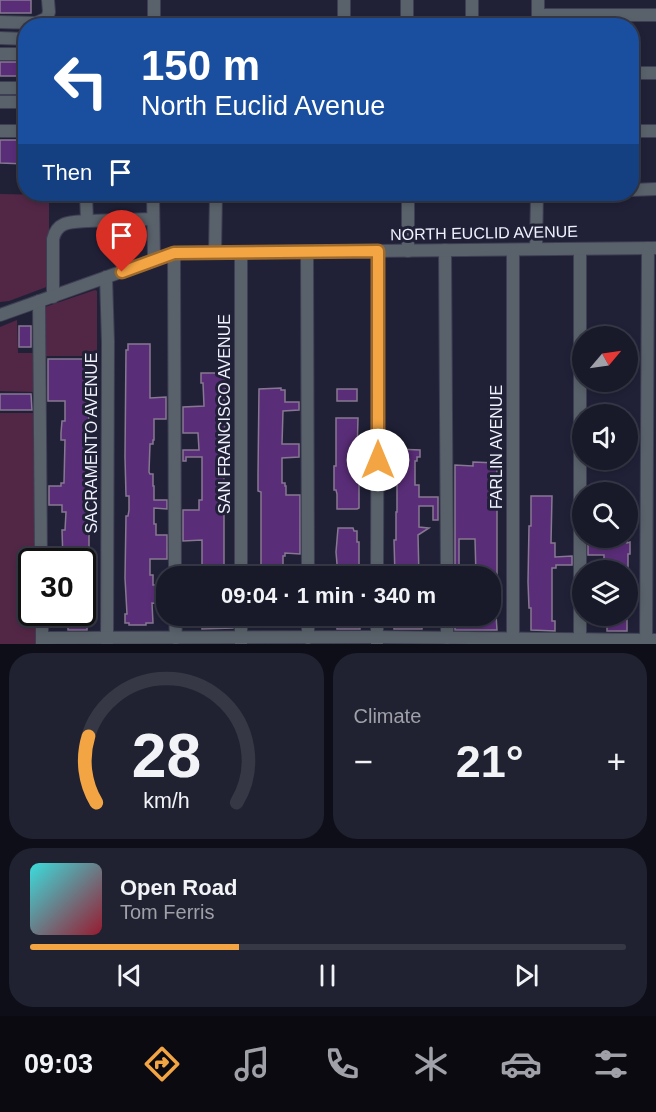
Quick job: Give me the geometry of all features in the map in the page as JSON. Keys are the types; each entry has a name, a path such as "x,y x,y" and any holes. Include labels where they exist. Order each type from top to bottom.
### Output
{"street":[{"path":"47,18 48,0"},
{"path":"154,0 154,18"},
{"path":"344,0 344,18"},
{"path":"407,0 408,18"},
{"path":"472,0 472,18"},
{"path":"538,0 538,18"},
{"path":"585,18 656,15"},
{"path":"0,22 18,22"},
{"path":"0,38 18,39"},
{"path":"0,54 18,54"},
{"path":"639,73 656,73"},
{"path":"0,88 18,88"},
{"path":"0,102 18,102"},
{"path":"0,131 18,131"},
{"path":"639,131 656,131"},
{"path":"639,190 656,189"},
{"path":"86,201 87,221"},
{"path":"153,201 154,260"},
{"path":"215,252 216,201"},
{"path":"408,201 408,251"},
{"path":"536,249 537,201"},
{"path":"53,297 53,239 61,225 66,222 153,219"},
{"path":"42,641 176,638 241,641 308,638 377,641 447,638 513,642 649,641 652,248"},
{"name":"NORTH EUCLID AVENUE","path":"0,315 174,253 652,248"},
{"path":"580,249 580,640"},
{"path":"445,250 447,566"},
{"name":"FARLIN AVENUE","path":"513,250 513,642"},
{"path":"377,566 378,251"},
{"name":"SAN FRANCISCO AVENUE","path":"241,252 241,566"},
{"path":"307,252 308,566"},
{"path":"174,253 175,566"},
{"name":"SACRAMENTO AVENUE","path":"106,277 108,342 107,641"},
{"path":"39,302 41,548"},
{"path":"176,626 176,638"},
{"path":"308,626 308,638"},
{"path":"447,626 447,638"}],"shaded area":[{"path":"0,194 18,194 18,201 49,201 49,286 9,301 0,302"},
{"path":"97,291 97,356 43,356 42,308"},
{"path":"17,320 18,353 37,353 36,392 0,391 0,327"},
{"path":"0,413 37,413 37,548 18,548 18,626 37,626 37,644 0,644"}],"building":[{"path":"0,0 31,0 31,13 0,13"},
{"path":"0,62 18,62 18,76 0,76"},
{"path":"0,140 18,140 18,164 0,163"},
{"path":"19,326 31,326 31,347 19,347"},
{"path":"128,344 150,344 150,398 166,397 166,419 154,419 154,440 153,444 150,444 149,472 153,474 154,500 167,500 167,509 154,508 154,524 156,524 156,535 167,535 167,559 150,559 150,575 153,575 153,585 156,585 156,603 152,603 153,623 146,623 146,625 125,623 125,614 127,614 126,516 129,510 129,496 126,496 125,457 126,350 128,350"},
{"path":"48,359 89,359 87,402 89,548 63,548 62,530 65,530 66,512 62,512 62,505 49,505 49,486 61,486 61,483 64,483 65,440 61,440 61,433 62,421 65,421 65,401 48,401"},
{"path":"201,373 224,373 226,395 224,397 224,566 202,566 202,540 183,541 183,510 199,510 199,500 202,500 202,457 186,457 186,461 183,461 183,450 199,450 198,433 183,433 183,407 204,406 203,383 201,383"},
{"path":"281,388 285,390 285,402 299,402 299,410 283,411 282,444 299,444 299,457 282,458 282,483 286,486 286,495 300,495 300,554 285,553 283,566 261,566 261,492 258,491 259,389"},
{"path":"337,389 357,389 357,401 337,401"},
{"path":"0,394 31,394 32,410 0,410"},
{"path":"336,418 358,418 357,456 359,455 360,479 359,508 357,509 337,509 337,494 334,490"},
{"path":"396,449 420,450 420,457 417,457 415,461 415,485 419,485 419,497 438,497 438,520 433,520 433,506 419,506 419,527 429,528 418,535 419,566 395,566 398,483"},
{"path":"473,462 497,463 497,566 476,566 475,539 459,539 459,566 455,566 455,465 473,466"},
{"path":"531,496 552,496 551,543 555,543 555,557 572,556 572,565 556,565 556,568 552,568 552,621 555,621 555,631 531,630 528,582 529,526 531,526"},
{"path":"338,528 353,528 357,531 359,566 337,566"},
{"path":"588,548 630,548 628,560 604,560 604,555 588,555"},
{"path":"68,626 87,626 87,630 68,630"},
{"path":"202,626 233,626 233,628 202,629"},
{"path":"337,626 360,626 360,629 337,629"},
{"path":"394,626 422,626 422,629 394,629"},
{"path":"455,626 497,626 497,630 455,630"},
{"path":"607,626 627,626 627,631 607,631"}],"route":[{"path":"122,272 174,253 378,251 378,460"}]}
